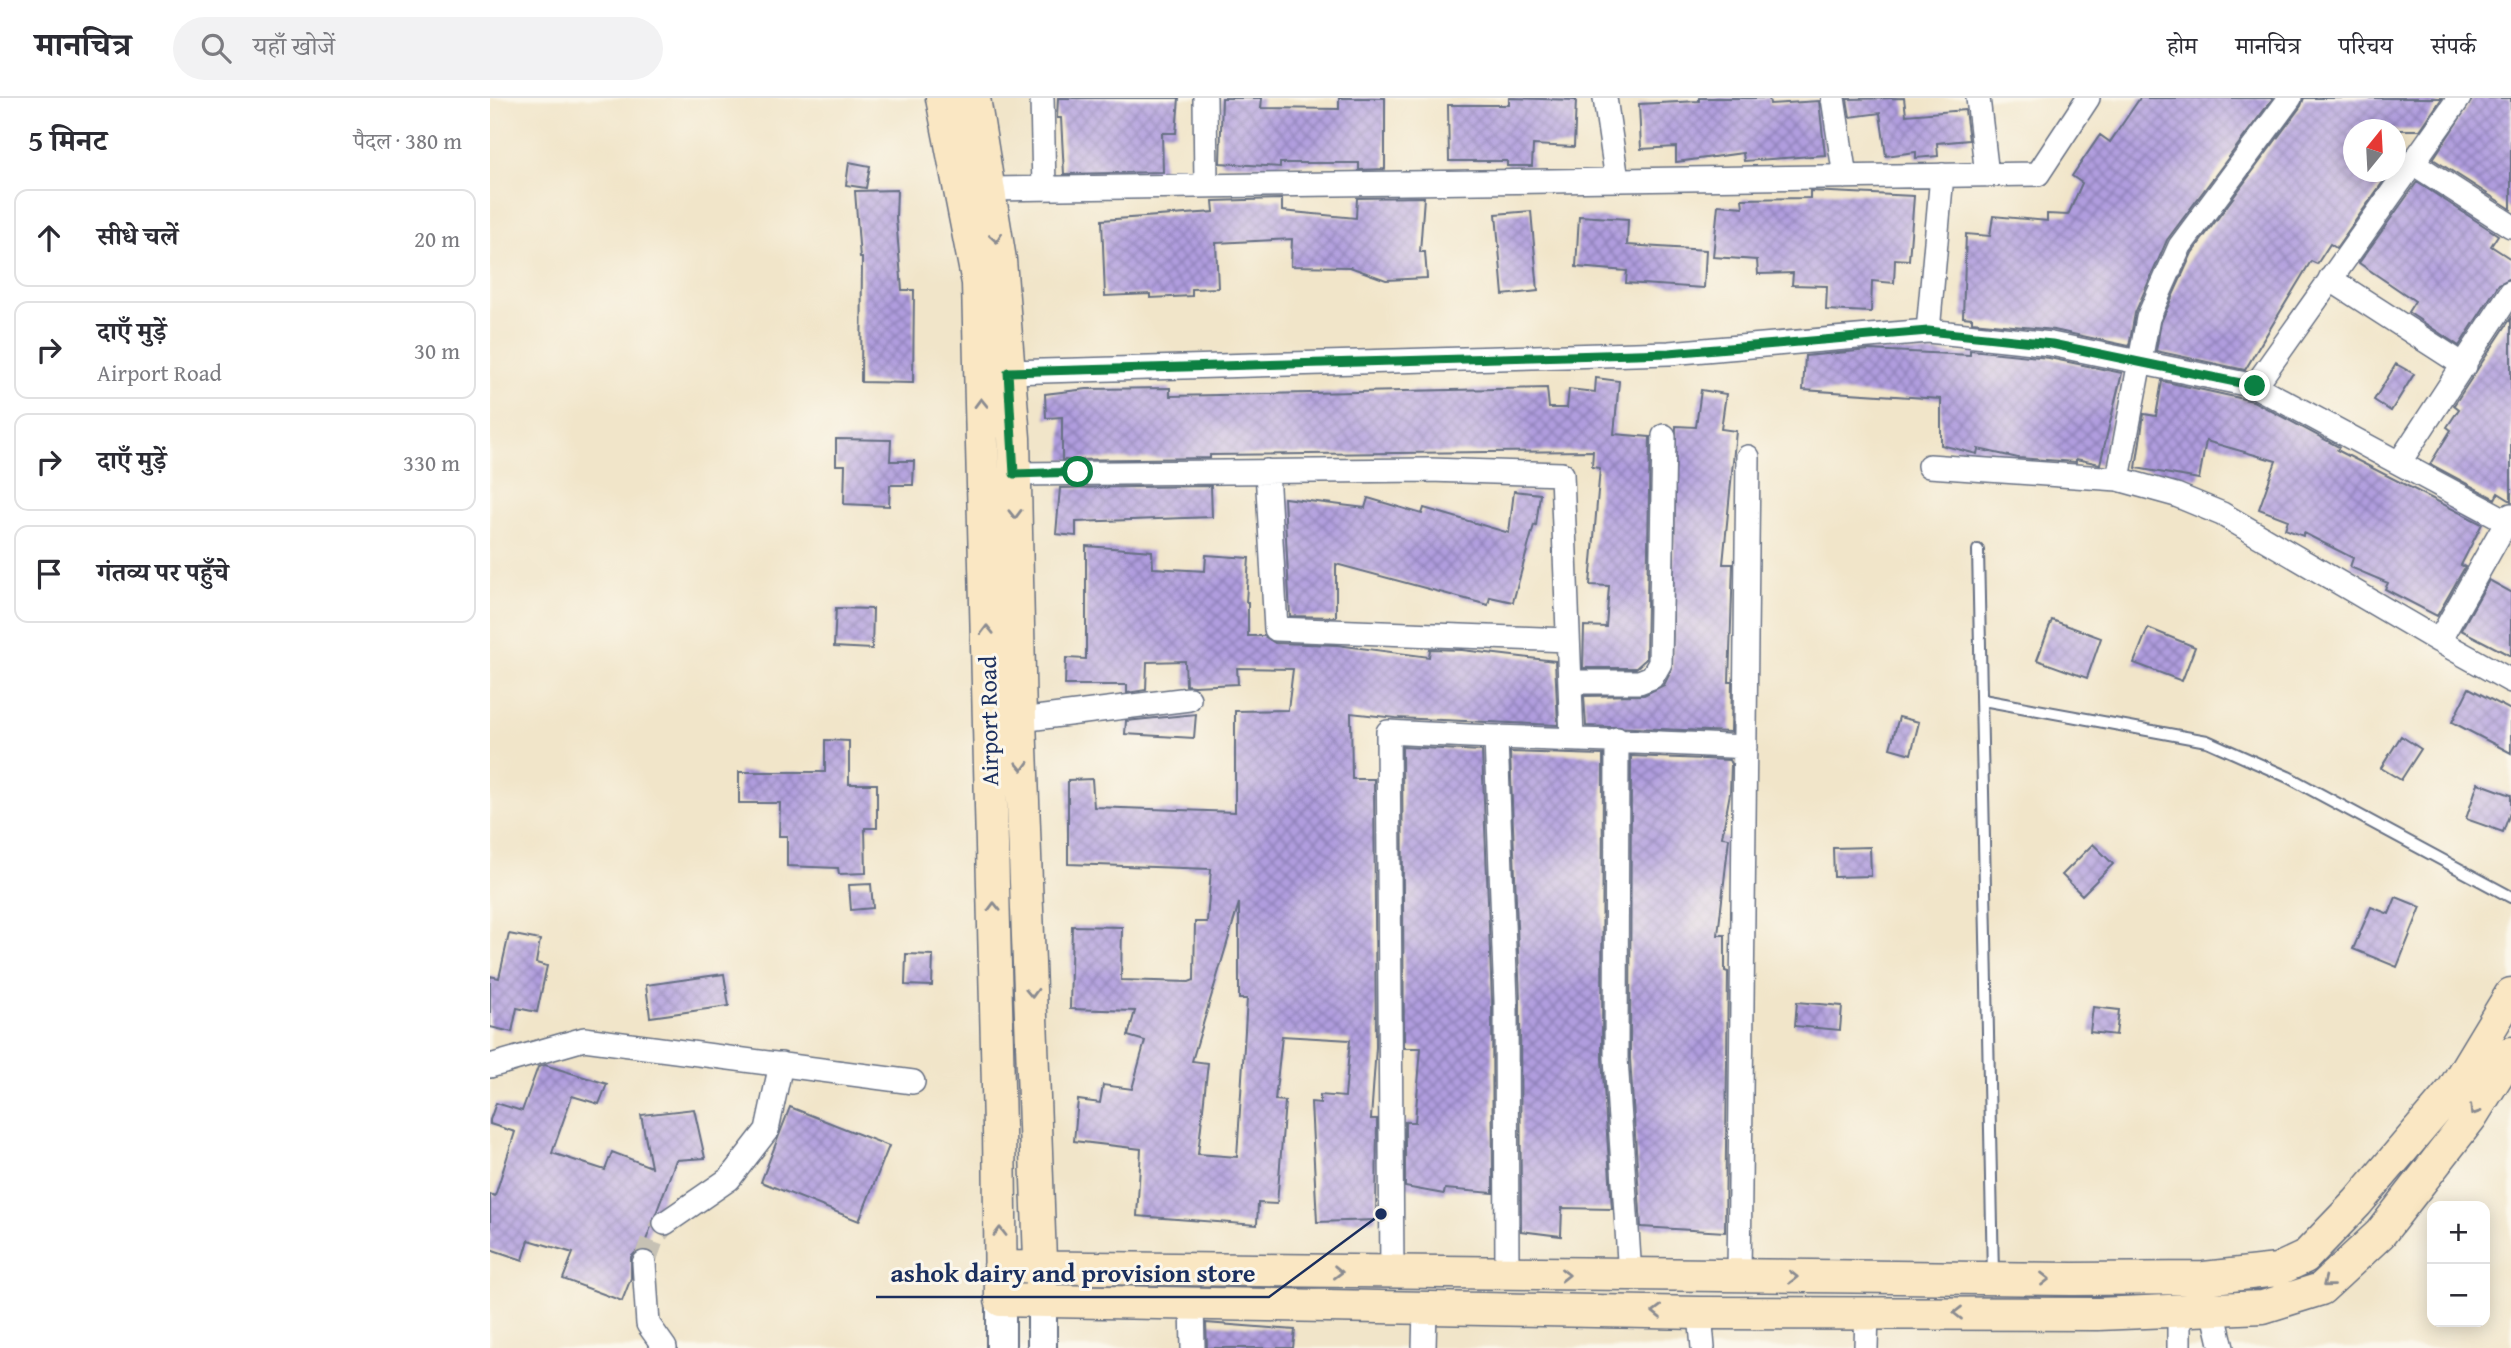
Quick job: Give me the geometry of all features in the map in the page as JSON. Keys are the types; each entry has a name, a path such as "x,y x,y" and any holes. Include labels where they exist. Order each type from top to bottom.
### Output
{"main road":[{"name":"Airport Road","path":"942,98 978,283 1000,1300"},
{"name":"Airport Road","path":"974,98 1000,260 1014,474 1020,720 1042,1302"},
{"path":"1000,1267 1507,1275 1993,1278 2204,1278 2277,1270 2305,1257 2357,1203 2453,1090 2511,994"},
{"path":"1000,1300 1700,1313 2098,1314 2263,1307 2321,1289 2380,1234 2471,1117 2511,1054"}],"street":[{"path":"1042,98 1044,188"},
{"path":"1205,98 1206,186"},
{"path":"1605,98 1617,180"},
{"path":"1833,98 1845,177"},
{"path":"1978,98 1987,175"},
{"path":"989,189 2038,174 2088,98"},
{"path":"2118,480 2148,318 2180,246 2290,98"},
{"path":"2255,386 2459,98"},
{"path":"2413,163 2511,226"},
{"path":"1928,331 1942,175"},
{"path":"2330,279 2465,366"},
{"path":"2399,463 2511,292"},
{"path":"1008,372 1669,353 1928,331 2052,344 2138,364 2255,386 2509,518 2439,642"},
{"path":"1570,681 1639,682 1652,677 1660,663 1664,436"},
{"path":"1739,1276 1748,457"},
{"path":"1929,466 2118,480 2176,495 2222,514 2439,642 2511,681"},
{"path":"1014,474 1429,470 1562,474 1573,738"},
{"path":"1267,471 1276,629 1568,640"},
{"path":"1020,720 1189,699"},
{"path":"1392,1273 1388,732 1496,739 1616,739 1745,747"},
{"path":"1496,739 1506,1001 1507,1275"},
{"path":"1616,739 1616,1058 1630,1276"},
{"path":"490,1066 584,1039 913,1082"},
{"path":"665,1223 729,1179 767,1130 781,1064"},
{"path":"645,1263 648,1324 665,1348"},
{"name":"Airport Road","path":"1000,1300 1001,1348"},
{"name":"Airport Road","path":"1042,1302 1042,1348"},
{"path":"1192,1305 1193,1348"},
{"path":"1424,1348 1425,1308"},
{"path":"2213,1309 2222,1348"},
{"path":"2179,1311 2179,1348"},
{"path":"1866,1348 1867,1312"},
{"path":"1700,1313 1703,1348"}],"lane":[{"path":"1978,550 1993,1278"},
{"path":"1983,700 2207,741 2288,777 2511,897"}],"building":[{"path":"1058,98 1179,98 1176,133 1162,133 1163,172 1064,174 1061,118 1057,118"},
{"path":"1222,98 1262,98 1261,108 1339,109 1339,98 1385,98 1385,169 1359,170 1359,163 1280,163 1280,167 1220,163"},
{"path":"1509,98 1576,100 1574,147 1533,145 1532,166 1507,166 1507,161 1449,161 1448,105 1509,105"},
{"path":"1699,98 1769,98 1770,104 1819,101 1825,155 1744,161 1743,153 1676,162 1676,147 1641,149 1639,104 1699,101"},
{"path":"1904,98 1906,115 1965,110 1969,140 1937,143 1938,156 1916,158 1916,152 1886,156 1880,113 1850,117 1847,99"},
{"path":"2140,98 2273,98 2167,240 2135,313 2129,346 2054,330 1972,322 1972,318 1963,317 1966,234 1990,236 1993,216 2047,221 2047,214 2068,215 2082,183 2072,176 2100,135 2110,142"},
{"path":"2304,98 2442,98 2420,130 2406,130 2406,119 2343,119 2343,182 2383,182 2336,248 2330,244 2317,264 2311,261 2245,370 2156,351 2161,322 2192,253 2301,106"},
{"path":"2473,98 2511,98 2511,209 2433,159"},
{"path":"849,162 870,166 866,188 846,185"},
{"path":"2417,182 2498,235 2491,246 2511,259 2511,278 2499,284 2459,346 2408,312 2415,301 2359,263"},
{"path":"897,190 896,218 902,290 914,290 913,383 861,382 862,258 855,191"},
{"path":"1810,191 1914,196 1909,260 1895,259 1894,283 1872,281 1871,312 1826,310 1827,286 1792,285 1793,273 1758,274 1757,260 1713,257 1718,205 1743,207 1742,199 1810,198"},
{"path":"1424,197 1420,252 1425,252 1427,278 1386,280 1350,267 1291,266 1292,239 1216,243 1218,288 1192,289 1192,296 1105,296 1102,220 1214,212 1213,201 1282,199 1282,211 1356,218 1357,198"},
{"path":"1531,211 1538,291 1503,295 1496,214"},
{"path":"1579,216 1628,219 1627,245 1706,250 1704,288 1626,283 1627,271 1576,267"},
{"path":"2511,318 2511,501 2498,493 2495,499 2430,464 2451,430 2447,427 2459,409 2454,405"},
{"path":"1869,350 1970,355 1970,350 2049,358 2122,373 2100,464 2076,459 2076,462 2018,458 1978,449 1977,454 1941,445 1941,399 1803,390 1805,356"},
{"path":"2396,364 2414,374 2391,411 2374,400"},
{"path":"1596,378 1619,381 1614,434 1650,437 1646,659 1636,668 1583,668 1584,626 1606,627 1609,586 1590,585 1600,468 1592,467 1593,451 1210,455 1210,458 1062,460 1062,417 1046,418 1045,394 1087,389 1170,388 1170,396 1547,388 1549,408 1567,408 1569,389 1595,392"},
{"path":"2162,381 2253,401 2339,447 2337,450 2482,524 2461,565 2465,567 2437,616 2385,589 2388,583 2350,567 2353,558 2304,533 2303,536 2285,529 2288,520 2259,509 2276,461 2206,441 2199,479 2136,468 2144,414 2156,416"},
{"path":"1701,390 1726,394 1721,429 1736,431 1723,564 1733,564 1729,682 1732,682 1731,732 1586,726 1584,696 1644,695 1664,685 1672,669 1676,426 1696,427"},
{"path":"836,439 891,440 890,461 914,461 913,485 890,485 889,506 844,504 845,465 836,465"},
{"path":"1211,486 1212,517 1076,522 1076,536 1056,534 1060,488"},
{"path":"1514,491 1540,494 1536,526 1534,525 1513,602 1490,597 1488,605 1336,564 1336,617 1290,616 1284,498 1365,508 1368,498 1422,514 1424,508 1509,533"},
{"path":"1086,546 1152,551 1153,568 1205,571 1206,555 1249,558 1246,602 1248,636 1264,636 1275,643 1337,645 1429,657 1430,649 1462,650 1555,661 1558,725 1396,718 1351,713 1352,779 1374,779 1376,1047 1371,1119 1377,1119 1376,1220 1317,1222 1311,1102 1320,1103 1320,1095 1345,1097 1350,1040 1282,1036 1275,1100 1285,1101 1277,1204 1258,1203 1257,1225 1137,1216 1141,1149 1074,1141 1078,1100 1100,1103 1103,1085 1132,1089 1145,1041 1128,1036 1135,1011 1070,1009 1072,926 1122,927 1121,980 1194,980 1195,922 1207,922 1211,869 1068,864 1068,780 1092,779 1094,807 1235,812 1235,711 1288,710 1293,669 1237,668 1238,684 1194,686 1186,685 1185,661 1147,662 1146,690 1127,693 1127,685 1065,685 1066,658 1086,659","holes":["1239,903 1239,999 1247,999 1237,1157 1198,1154 1208,1063 1192,1061"]},
{"path":"2489,580 2511,592 2511,656 2461,630"},
{"path":"836,608 873,609 872,649 834,647"},
{"path":"2052,620 2101,638 2087,678 2037,660"},
{"path":"2148,628 2195,647 2182,681 2134,663"},
{"path":"2469,688 2511,710 2511,753 2452,722"},
{"path":"1196,714 1194,738 1125,734 1126,721"},
{"path":"1899,717 1919,722 1911,754 1890,748"},
{"path":"2401,736 2421,749 2401,780 2381,768"},
{"path":"825,740 849,741 849,784 877,784 877,828 865,828 866,873 839,874 838,868 787,866 787,836 779,836 780,803 739,803 739,772 825,772"},
{"path":"1402,747 1482,751 1492,1001 1493,1193 1445,1189 1444,1194 1405,1187 1405,1122 1415,1122 1421,1048 1404,1048"},
{"path":"1510,752 1603,755 1602,1058 1612,1209 1562,1208 1561,1236 1521,1231 1520,1000"},
{"path":"1631,756 1729,760 1731,764 1730,793 1722,837 1729,838 1718,935 1725,935 1725,971 1728,972 1725,1232 1641,1227 1630,1058"},
{"path":"2478,783 2511,795 2511,810 2503,832 2466,819"},
{"path":"2093,844 2113,864 2082,895 2062,875"},
{"path":"1870,847 1871,876 1834,877 1833,848"},
{"path":"871,884 873,908 851,910 849,885"},
{"path":"2396,897 2421,907 2397,967 2353,949 2371,907 2389,914"},
{"path":"509,934 540,940 536,963 547,966 537,1012 517,1008 512,1032 490,1027 490,976 499,978"},
{"path":"906,954 933,955 932,986 905,985"},
{"path":"724,974 729,1006 650,1017 646,985"},
{"path":"1797,1002 1842,1006 1840,1030 1795,1026"},
{"path":"2093,1007 2119,1010 2116,1035 2090,1032"},
{"path":"545,1065 607,1084 599,1104 572,1096 552,1153 605,1170 612,1152 651,1167 641,1115 694,1109 705,1158 676,1160 645,1243 631,1257 631,1278 622,1301 563,1279 573,1253 529,1240 523,1260 490,1249 490,1194 495,1196 515,1132 490,1124 490,1120 496,1103 522,1111 538,1067"},
{"path":"790,1107 889,1146 859,1221 761,1182"},
{"path":"1206,1323 1295,1330 1293,1348 1207,1348"}],"tunnel":[{"path":"644,1263 653,1238 665,1223"}],"place":[{"name":"ashok dairy and provision store","path":"1381,1214"}],"route":[{"path":"1078,472 1014,474 1014,438 1008,372 1669,353 1928,331 2052,344 2138,364 2255,386"}]}
